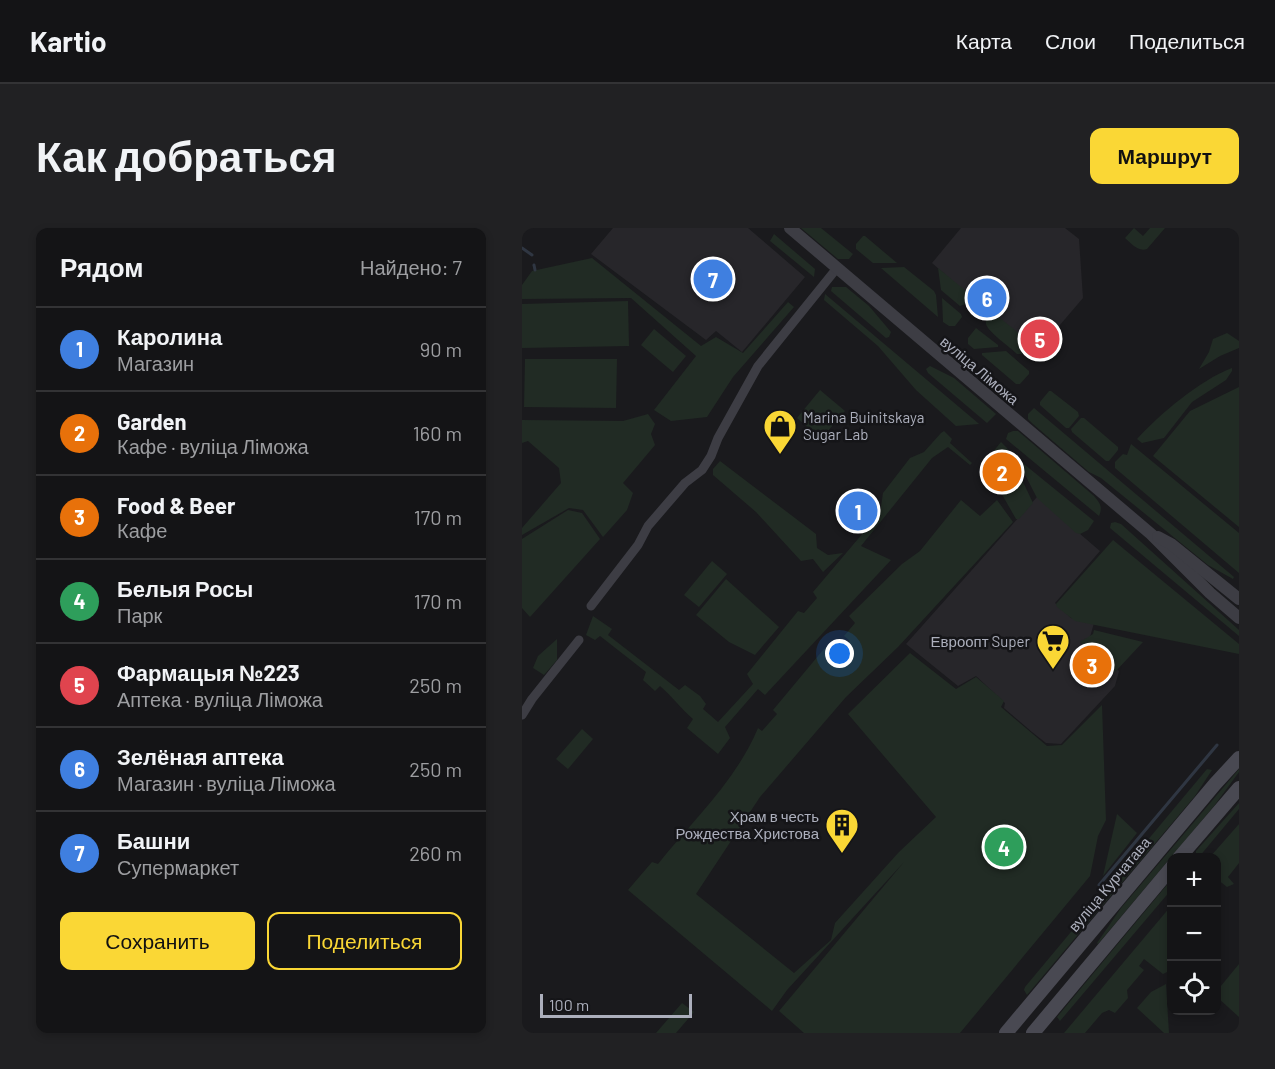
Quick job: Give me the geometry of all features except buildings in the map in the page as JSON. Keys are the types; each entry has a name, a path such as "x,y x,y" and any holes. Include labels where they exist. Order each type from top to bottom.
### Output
{"main road":[{"name":"вуліца Курчатава","path":"1006,1033 1239,758"},
{"path":"1183,853 1239,788"},
{"path":"1017,1020 1033,1033 1167,873"}],"street":[{"name":"вуліца Ліможа","path":"790,228 1151,534 1210,593 1239,618"},
{"path":"591,606 638,545 648,526 685,483 702,470 758,366 837,268"},
{"name":"вуліца Ліможа","path":"1151,534 1171,544 1239,599"},
{"path":"522,715 579,640"}],"shaded area":[{"path":"613,228 748,228 805,277 742,352 716,331 706,340 591,254"},
{"path":"801,228 821,228 853,254 849,259 838,259"},
{"path":"961,228 1065,228 1079,239 1083,298 1036,353 932,263"},
{"path":"1134,228 1143,236 1150,228 1165,228 1144,250 1135,247 1125,238"},
{"path":"774,234 815,269 814,277 770,241"},
{"path":"863,236 897,263 873,263 856,249 856,244"},
{"path":"592,258 701,346 716,337 743,353 788,302 794,307 733,377 707,417 671,421 654,410 696,356 631,298 522,299 522,285 532,271"},
{"path":"904,267 934,291 938,317 881,268"},
{"path":"938,268 977,300 960,306 941,290"},
{"path":"832,287 846,287 869,306 891,332 889,337 886,338 831,291"},
{"path":"825,294 979,424 956,426 916,390 878,346 824,300"},
{"path":"942,298 961,314 962,317 955,326 949,326 943,322"},
{"path":"628,301 629,346 522,348 522,304"},
{"path":"990,310 1031,343 1022,354 1017,354 988,327 986,320"},
{"path":"976,328 998,347 974,349 968,344 968,338"},
{"path":"654,329 686,356 673,372 641,345"},
{"path":"1227,333 1239,341 1239,348 1199,369 1209,352 1213,339"},
{"path":"1006,351 1029,371 1020,384 1016,384 982,355 982,353"},
{"path":"525,359 617,359 616,408 524,407"},
{"path":"930,366 954,378 996,414 987,423 928,373 926,369"},
{"path":"1232,368 1226,380 1192,402 1164,438 1142,443 1137,439 1181,399 1220,373"},
{"path":"1239,387 1239,527 1153,456 1190,411"},
{"path":"820,390 845,411 821,439 797,418"},
{"path":"1049,391 1078,412 1079,416 1069,428 1066,428 1040,405"},
{"path":"1034,408 1234,577 1233,579 1208,565 1101,478 1089,472 1033,424 1028,419 1028,414"},
{"path":"648,414 655,424 651,434 655,445 623,483 633,493 627,510 603,537 583,510 569,508 522,535 522,528 561,483 559,468 528,441 522,443 522,420 623,421"},
{"path":"1081,418 1084,418 1118,447 1109,461 1106,461 1072,432 1071,429"},
{"path":"944,431 952,439 950,443 972,463 970,465 948,447 932,458 861,546 891,560 765,695 758,689 725,727 730,738 718,754 687,728 693,719 669,694 660,686 655,691 643,680 646,672 600,636 595,640 586,635 593,616 612,629 608,635 679,690 685,685 700,696 706,704 703,709 718,722 753,684 747,674 798,611 804,613 817,598 813,592 880,513 883,493 910,458 924,452"},
{"path":"1018,431 1094,496 1100,505 1099,516 1006,439 1008,433"},
{"path":"1001,442 1007,448 1033,503 1019,519 1016,519 984,463"},
{"path":"1131,444 1239,533 1239,573 1115,468 1115,462 1123,454 1127,455"},
{"path":"1019,460 1094,521 1088,530 1080,534 1076,533 1037,498"},
{"path":"720,461 816,534 817,548 828,555 843,553 823,572 813,559 801,561 756,512 713,475 713,469"},
{"path":"1037,497 1100,551 1055,603 1071,618 1094,623 1088,644 1119,671 1115,686 1061,744 1046,743 1032,732 1004,708 1005,703 976,676 958,686 906,644"},
{"path":"961,500 980,516 997,500 1013,522 898,647 846,697 760,797 696,894 794,973 831,940 835,923 899,852 936,817 848,714 910,653 956,689 976,677 1004,701 1001,707 1047,746 1062,745 1102,705 1106,820 1098,836 1090,876 960,1033 804,1033 779,1011 904,862 787,990 772,1011 628,890 652,862 658,864 726,783 758,728 762,731 777,714 773,710 823,650 834,641 842,648 850,641 844,636 855,623 849,616 902,564 920,551"},
{"path":"568,510 582,513 600,539 530,617 522,608 522,539"},
{"path":"1111,523 1121,524 1239,630 1239,636 1110,528"},
{"path":"1113,540 1239,644 1239,654 1075,621 1057,607 1056,604"},
{"path":"712,561 727,574 699,607 684,595"},
{"path":"726,579 779,627 755,655 729,642 696,615"},
{"path":"1094,630 1143,642 1115,672 1080,642 1093,634"},
{"path":"557,639 557,660 544,675 533,668 538,656"},
{"path":"582,729 593,739 568,769 556,759"},
{"path":"1207,769 1212,770 1195,796 1027,995 1025,987"},
{"path":"1239,769 1214,806 1174,853 1168,853"},
{"path":"1239,803 1239,809 1202,853 1196,853"},
{"path":"1117,814 1137,833 1103,876"},
{"path":"1239,824 1239,863 1228,877 1234,884 1227,887 1221,882 1221,853 1214,853"},
{"path":"1167,854 1167,862 1098,944 1121,908"},
{"path":"1167,885 1167,895 1060,1021 1057,1017"},
{"path":"1167,911 1167,972 1163,974 1144,959 1139,966 1144,970 1127,990 1128,998 1115,1013 1109,1010 1102,1013 1085,1033 1064,1033"},
{"path":"1239,964 1239,1017 1221,1001 1221,986"},
{"path":"1166,984 1169,1033 1164,1033 1137,1008 1151,992"},
{"path":"682,1003 694,1012 676,1033 656,1033"}],"waterway":[{"path":"522,248 532,255"},
{"path":"534,265 535,270"},
{"path":"1099,885 1217,745"}],"place":[{"name":"Башни","path":"713,279"},
{"name":"Зелёная аптека","path":"987,298"},
{"name":"Фармацыя №223","path":"1040,339"},
{"name":"Marina Buinitskaya Sugar Lab","path":"780,455"},
{"name":"Garden","path":"1002,472"},
{"name":"Каролина","path":"858,511"},
{"name":"Food & Beer","path":"1092,665"},
{"name":"Евроопт Super","path":"1053,670"},
{"name":"Белыя Росы","path":"1004,847"},
{"name":"Храм в честь Рождества Христова","path":"842,854"}]}
